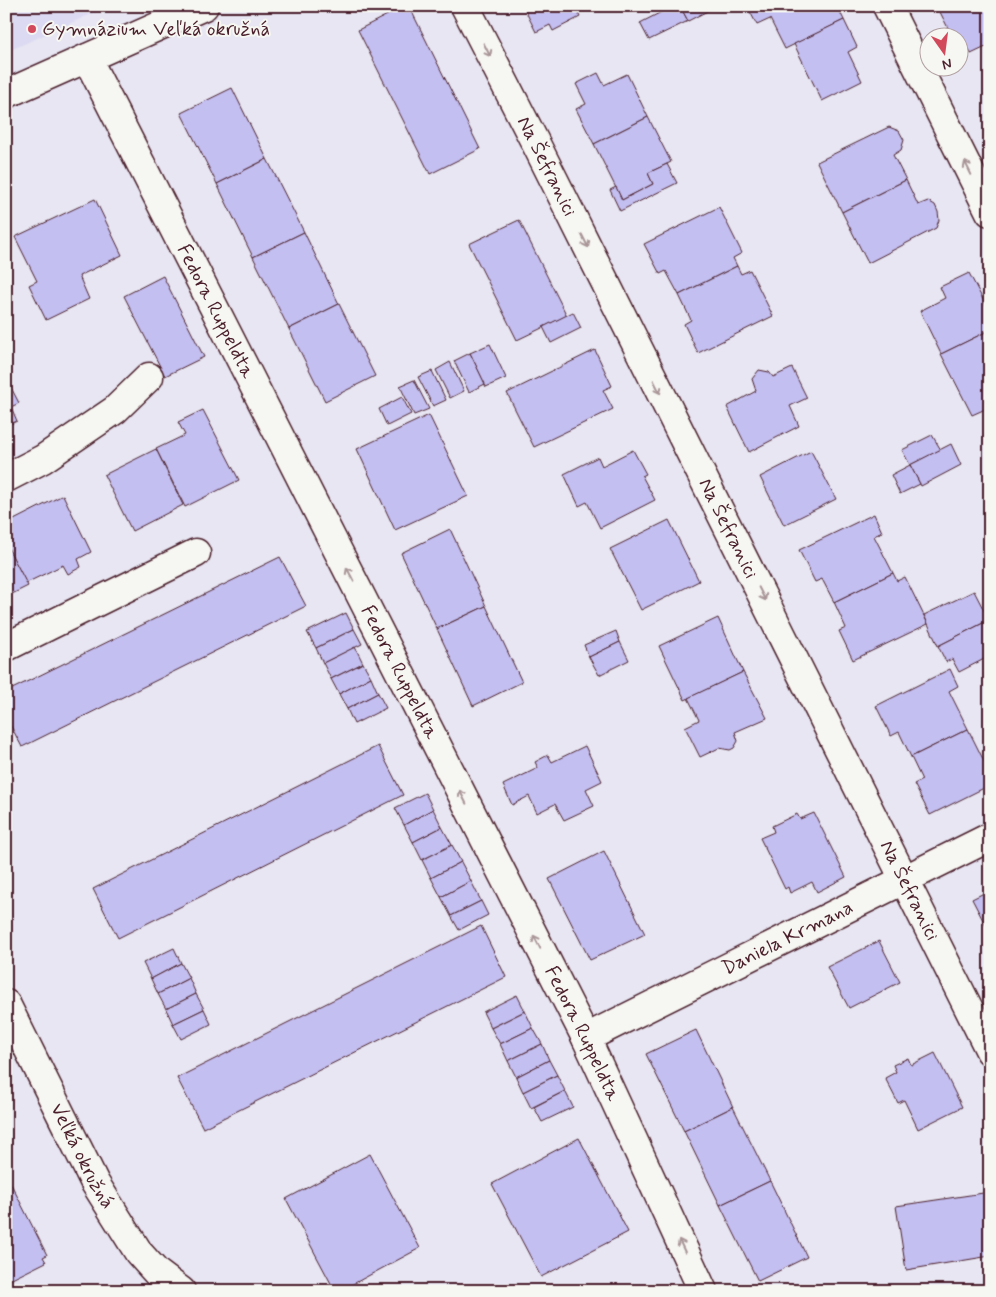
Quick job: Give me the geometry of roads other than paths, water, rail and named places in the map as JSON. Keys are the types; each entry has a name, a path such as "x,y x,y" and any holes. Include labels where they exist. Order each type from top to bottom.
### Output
{"street":[{"path":"6,94 204,6"},
{"name":"Na Šefranici","path":"465,6 990,1050"},
{"path":"887,6 990,212"},
{"name":"Fedora Ruppeldta","path":"87,58 586,1038 703,1291"},
{"path":"6,478 43,459 115,410 148,377"},
{"path":"6,647 196,553"},
{"name":"Daniela Krmana","path":"586,1038 990,837"},
{"name":"Veľká okružná","path":"6,1004 95,1183 139,1253 151,1282 181,1291"}],"place":[{"name":"Gymnázium Veľká okružná","path":"32,29"}]}
